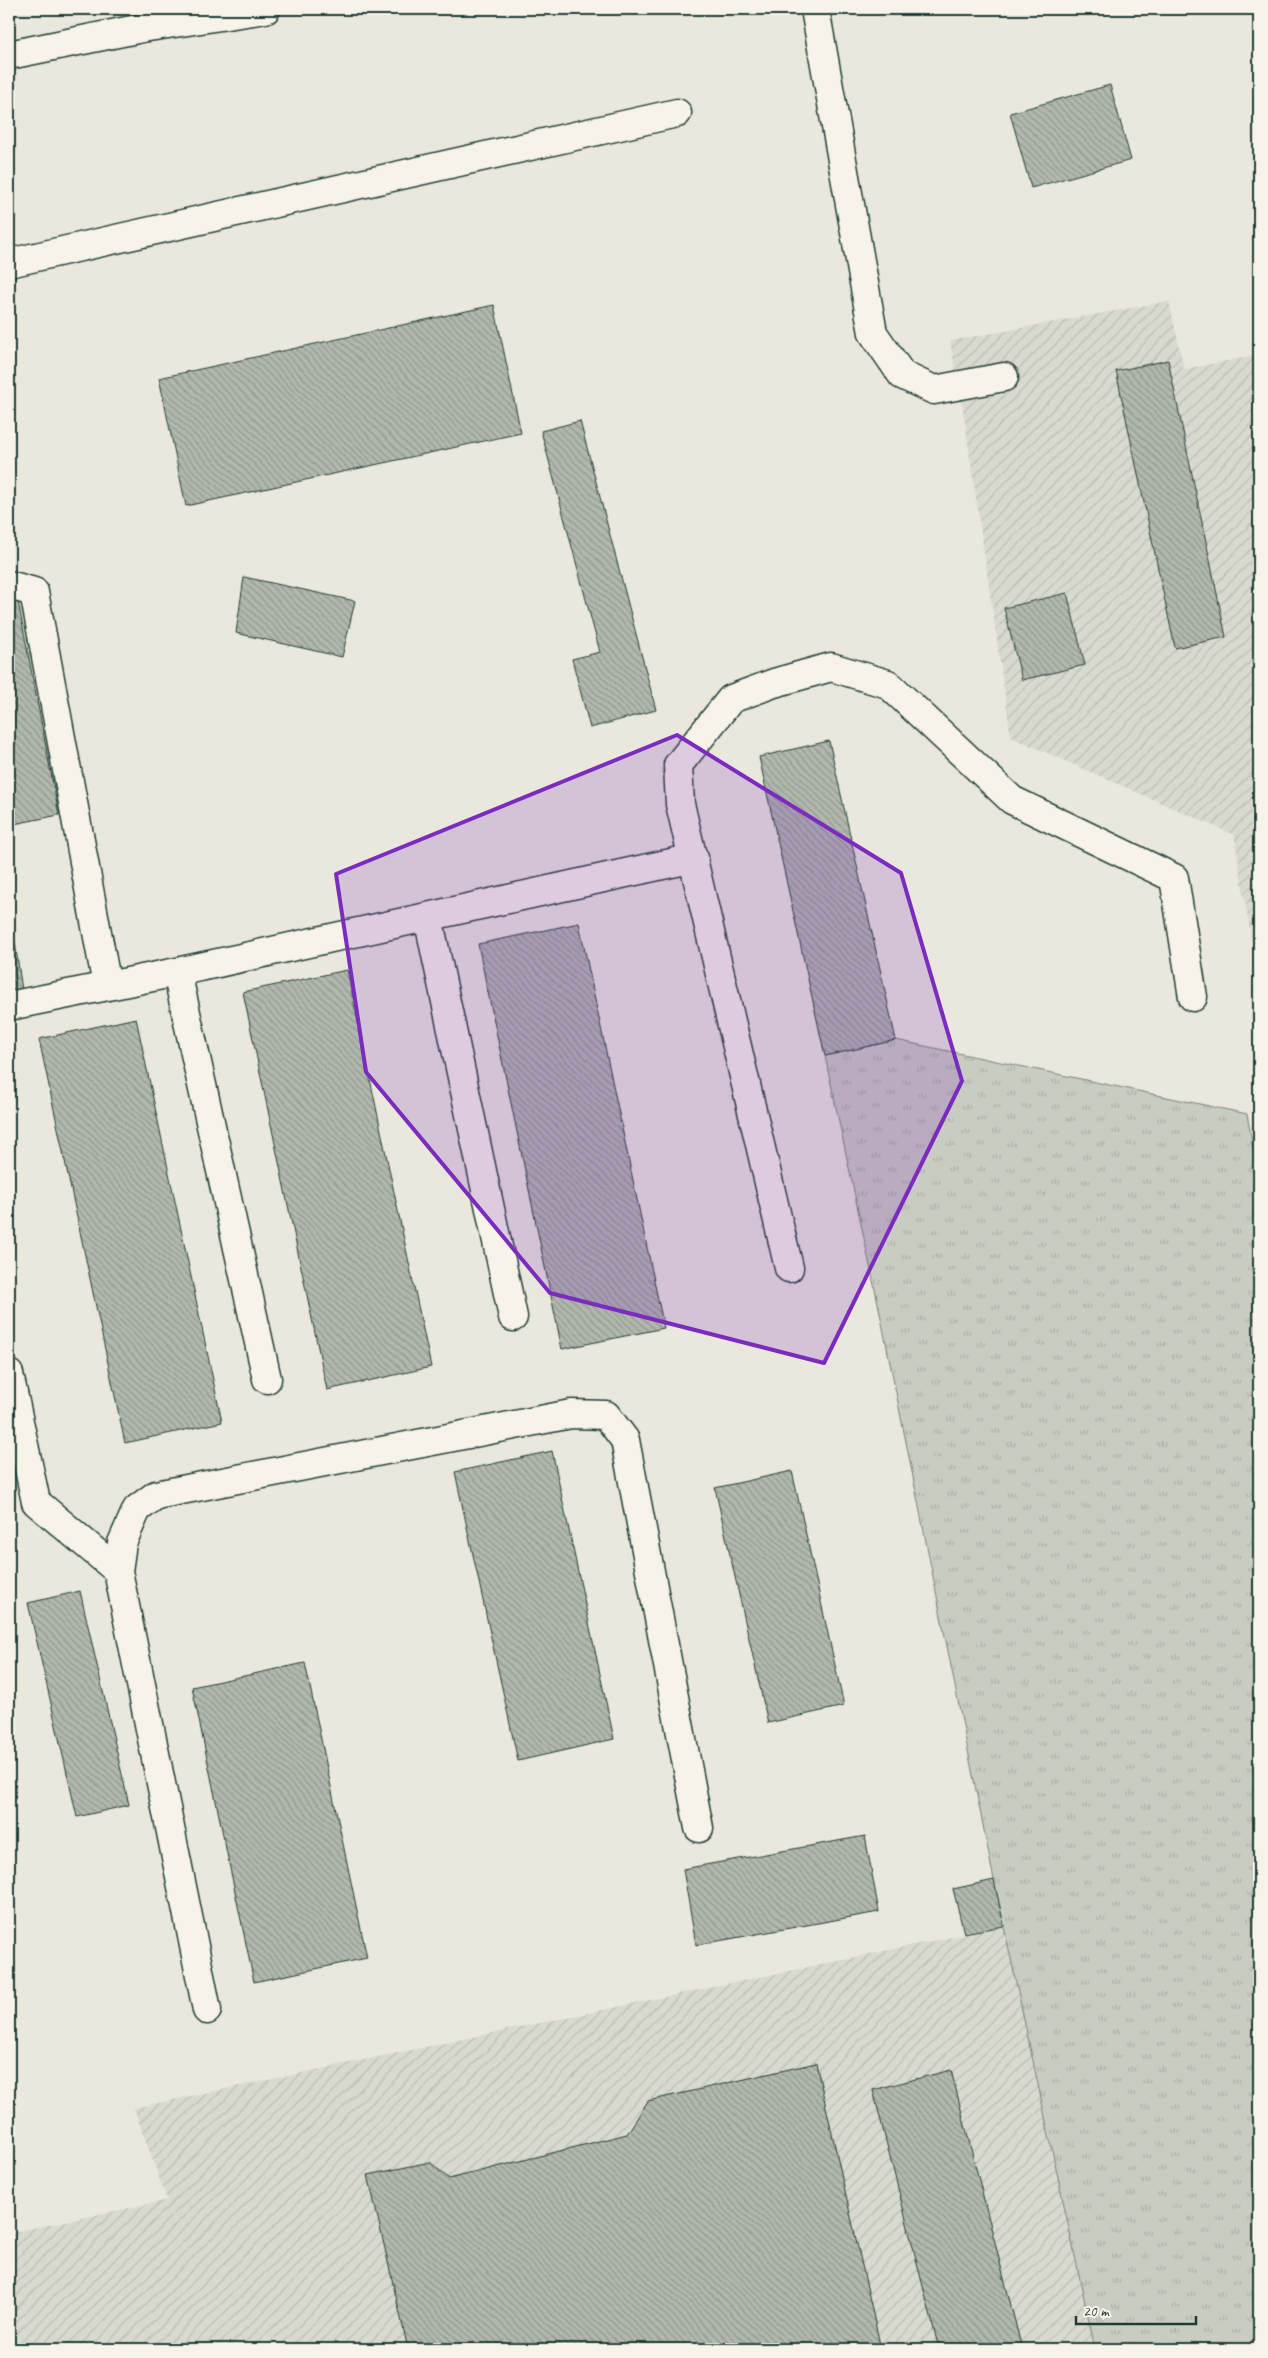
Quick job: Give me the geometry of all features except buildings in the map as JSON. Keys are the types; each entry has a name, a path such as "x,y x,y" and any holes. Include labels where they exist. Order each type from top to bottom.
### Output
{"street":[{"path":"9,55 142,28 266,9"},
{"path":"815,9 873,333 902,375 934,390 1004,376"},
{"path":"9,263 677,113"},
{"path":"9,586 34,592 107,986"},
{"path":"789,1268 680,804 678,765 731,699 830,667 888,684 1012,800 1174,878 1193,997"},
{"path":"9,1006 177,972 694,858"},
{"path":"428,917 513,1317"},
{"path":"177,972 267,1379"},
{"path":"9,1374 36,1502 118,1571"},
{"path":"207,2010 118,1571 122,1543 138,1509 156,1495 571,1414 606,1415 624,1440 699,1828"}],"highlighted area":[{"path":"677,735 901,873 962,1081 824,1363 550,1293 366,1072 336,874"}],"shaded area":[{"path":"1169,301 1184,369 1259,355 1259,987 1234,835 1011,737 963,409 950,341"},
{"path":"1004,1926 1095,2349 9,2349 9,2233 167,2200 134,2108"}],"green space":[{"path":"896,1040 1247,1114 1259,1181 1259,2349 1095,2349 994,1880 879,1308 825,1056"}]}
